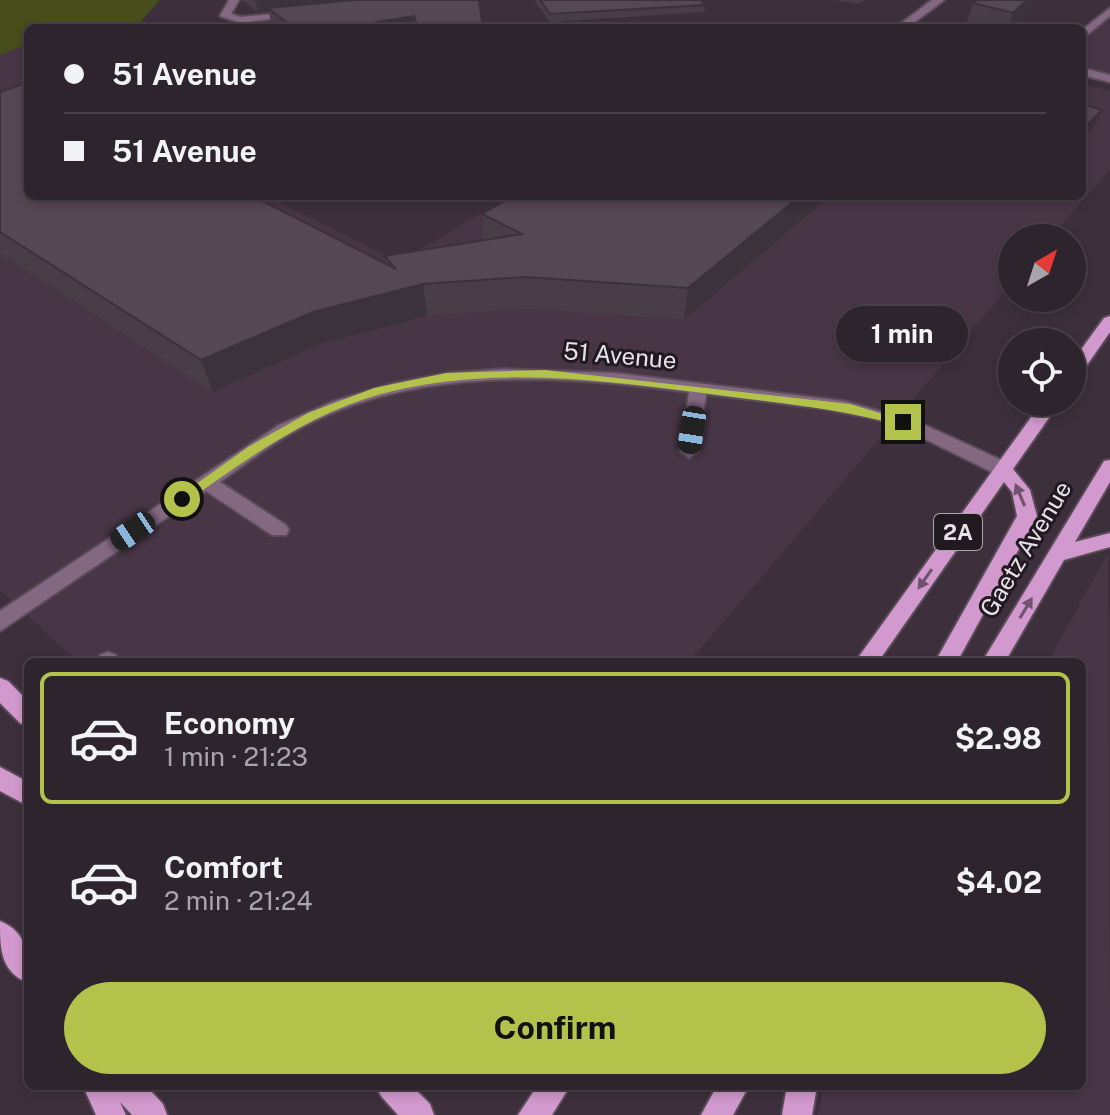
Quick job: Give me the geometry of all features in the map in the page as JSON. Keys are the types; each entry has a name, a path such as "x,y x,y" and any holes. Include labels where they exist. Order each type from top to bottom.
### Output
{"main road":[{"path":"1086,354 1110,321"},
{"name":"2A","path":"869,658 1041,416"},
{"name":"Gaetz Avenue","path":"995,658 1110,466"},
{"path":"948,658 1027,516 1021,490 1003,469"},
{"path":"1059,554 1110,540"},
{"path":"0,688 24,712"},
{"path":"0,778 24,793"},
{"path":"0,934 24,964"},
{"path":"100,1090 111,1115"},
{"path":"130,1090 152,1115"},
{"path":"395,1090 419,1115"},
{"path":"533,1115 552,1090"},
{"path":"716,1115 732,1090"},
{"path":"797,1115 801,1090"}],"street":[{"path":"234,0 225,16 241,20 304,14"},
{"path":"906,24 939,0"},
{"path":"1086,32 1110,11"},
{"path":"1086,72 1110,79"},
{"name":"51 Avenue","path":"0,622 274,436 312,415 408,383 479,374 534,373 698,388 850,407 903,422 1003,469"},
{"path":"689,452 698,388"},
{"path":"206,482 279,530"}],"shaded area":[{"path":"1110,15 1110,74 1086,67 1086,37"},
{"path":"24,46 24,200 274,200 399,262 503,200 1084,200 1062,224 998,224 998,299 692,658 74,658 0,590 0,55"},
{"path":"1086,85 1110,91 1110,170 1086,197"},
{"path":"1108,553 1110,1115 818,1115 823,1090 1086,1090 1086,658 1050,658"}],"green space":[{"path":"0,0 160,0 139,24 24,24 24,46 0,55"}],"building":[{"path":"354,0 479,0 482,24 417,24 414,16 365,24 289,24 268,8"},
{"path":"540,0 701,0 705,5 550,14"},
{"path":"977,0 1027,0 1013,13 973,3"},
{"path":"24,83 24,200 261,200 396,269 384,256 522,234 482,214 506,200 795,200 688,288 526,277 423,284 313,312 201,360 0,232 0,92"},
{"path":"1086,105 1102,110 1086,126"}],"route":[{"path":"182,499 252,450 312,415 378,391 446,377 545,373 668,385 850,407 903,422"}]}
